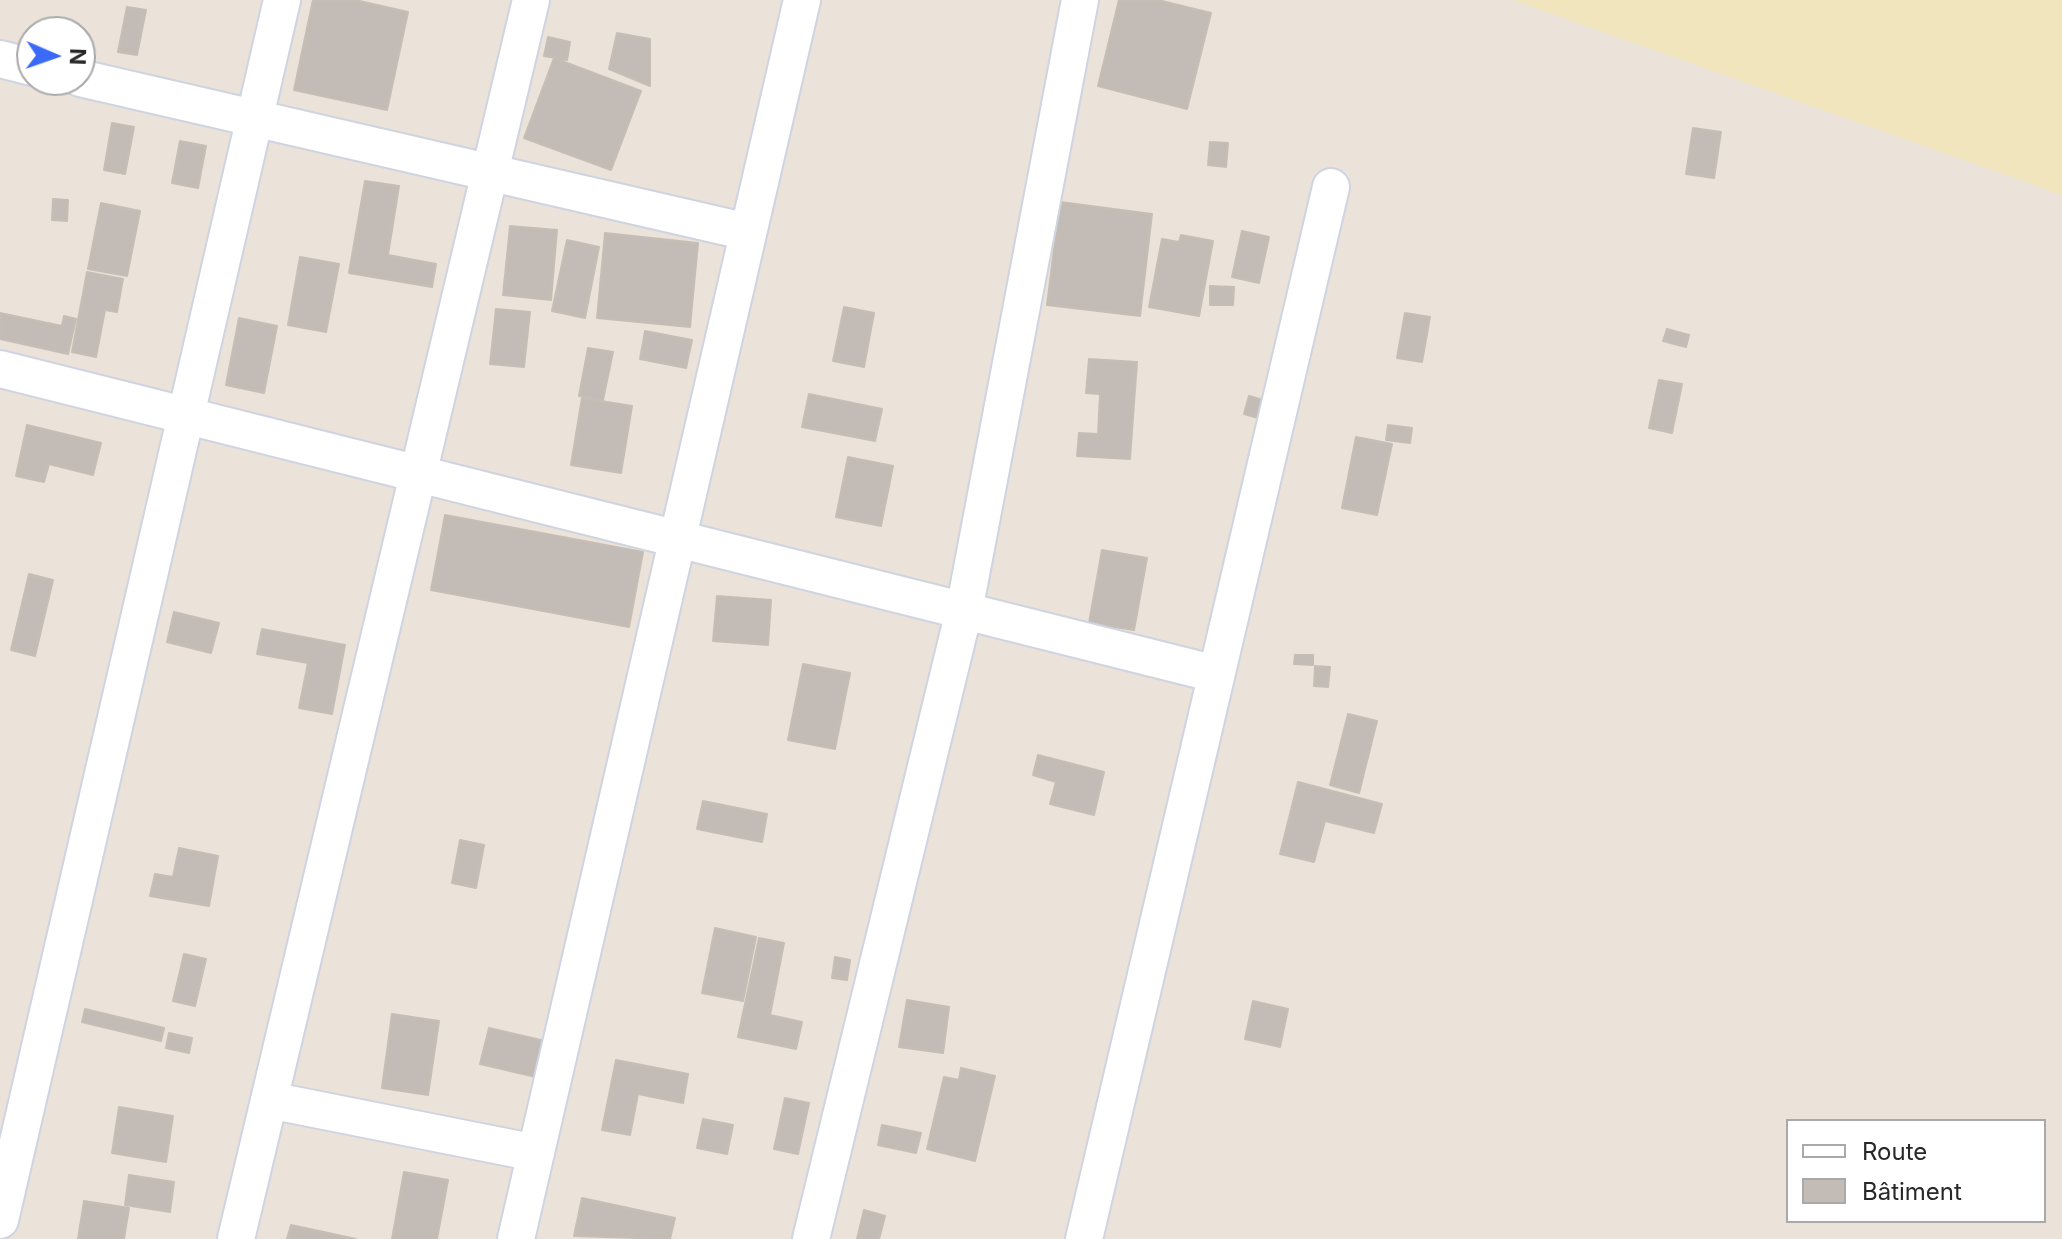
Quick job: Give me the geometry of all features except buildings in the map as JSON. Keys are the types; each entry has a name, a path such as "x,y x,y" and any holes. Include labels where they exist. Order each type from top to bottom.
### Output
{"street":[{"path":"0,1220 282,0"},
{"path":"236,1239 531,0"},
{"path":"516,1239 802,0"},
{"path":"811,1239 964,611 1080,0"},
{"path":"96,82 748,232"},
{"path":"1084,1239 1331,187"},
{"path":"0,369 1216,674"},
{"path":"269,1100 536,1153"}],"sand":[{"path":"1513,0 2062,0 2062,195"}]}
